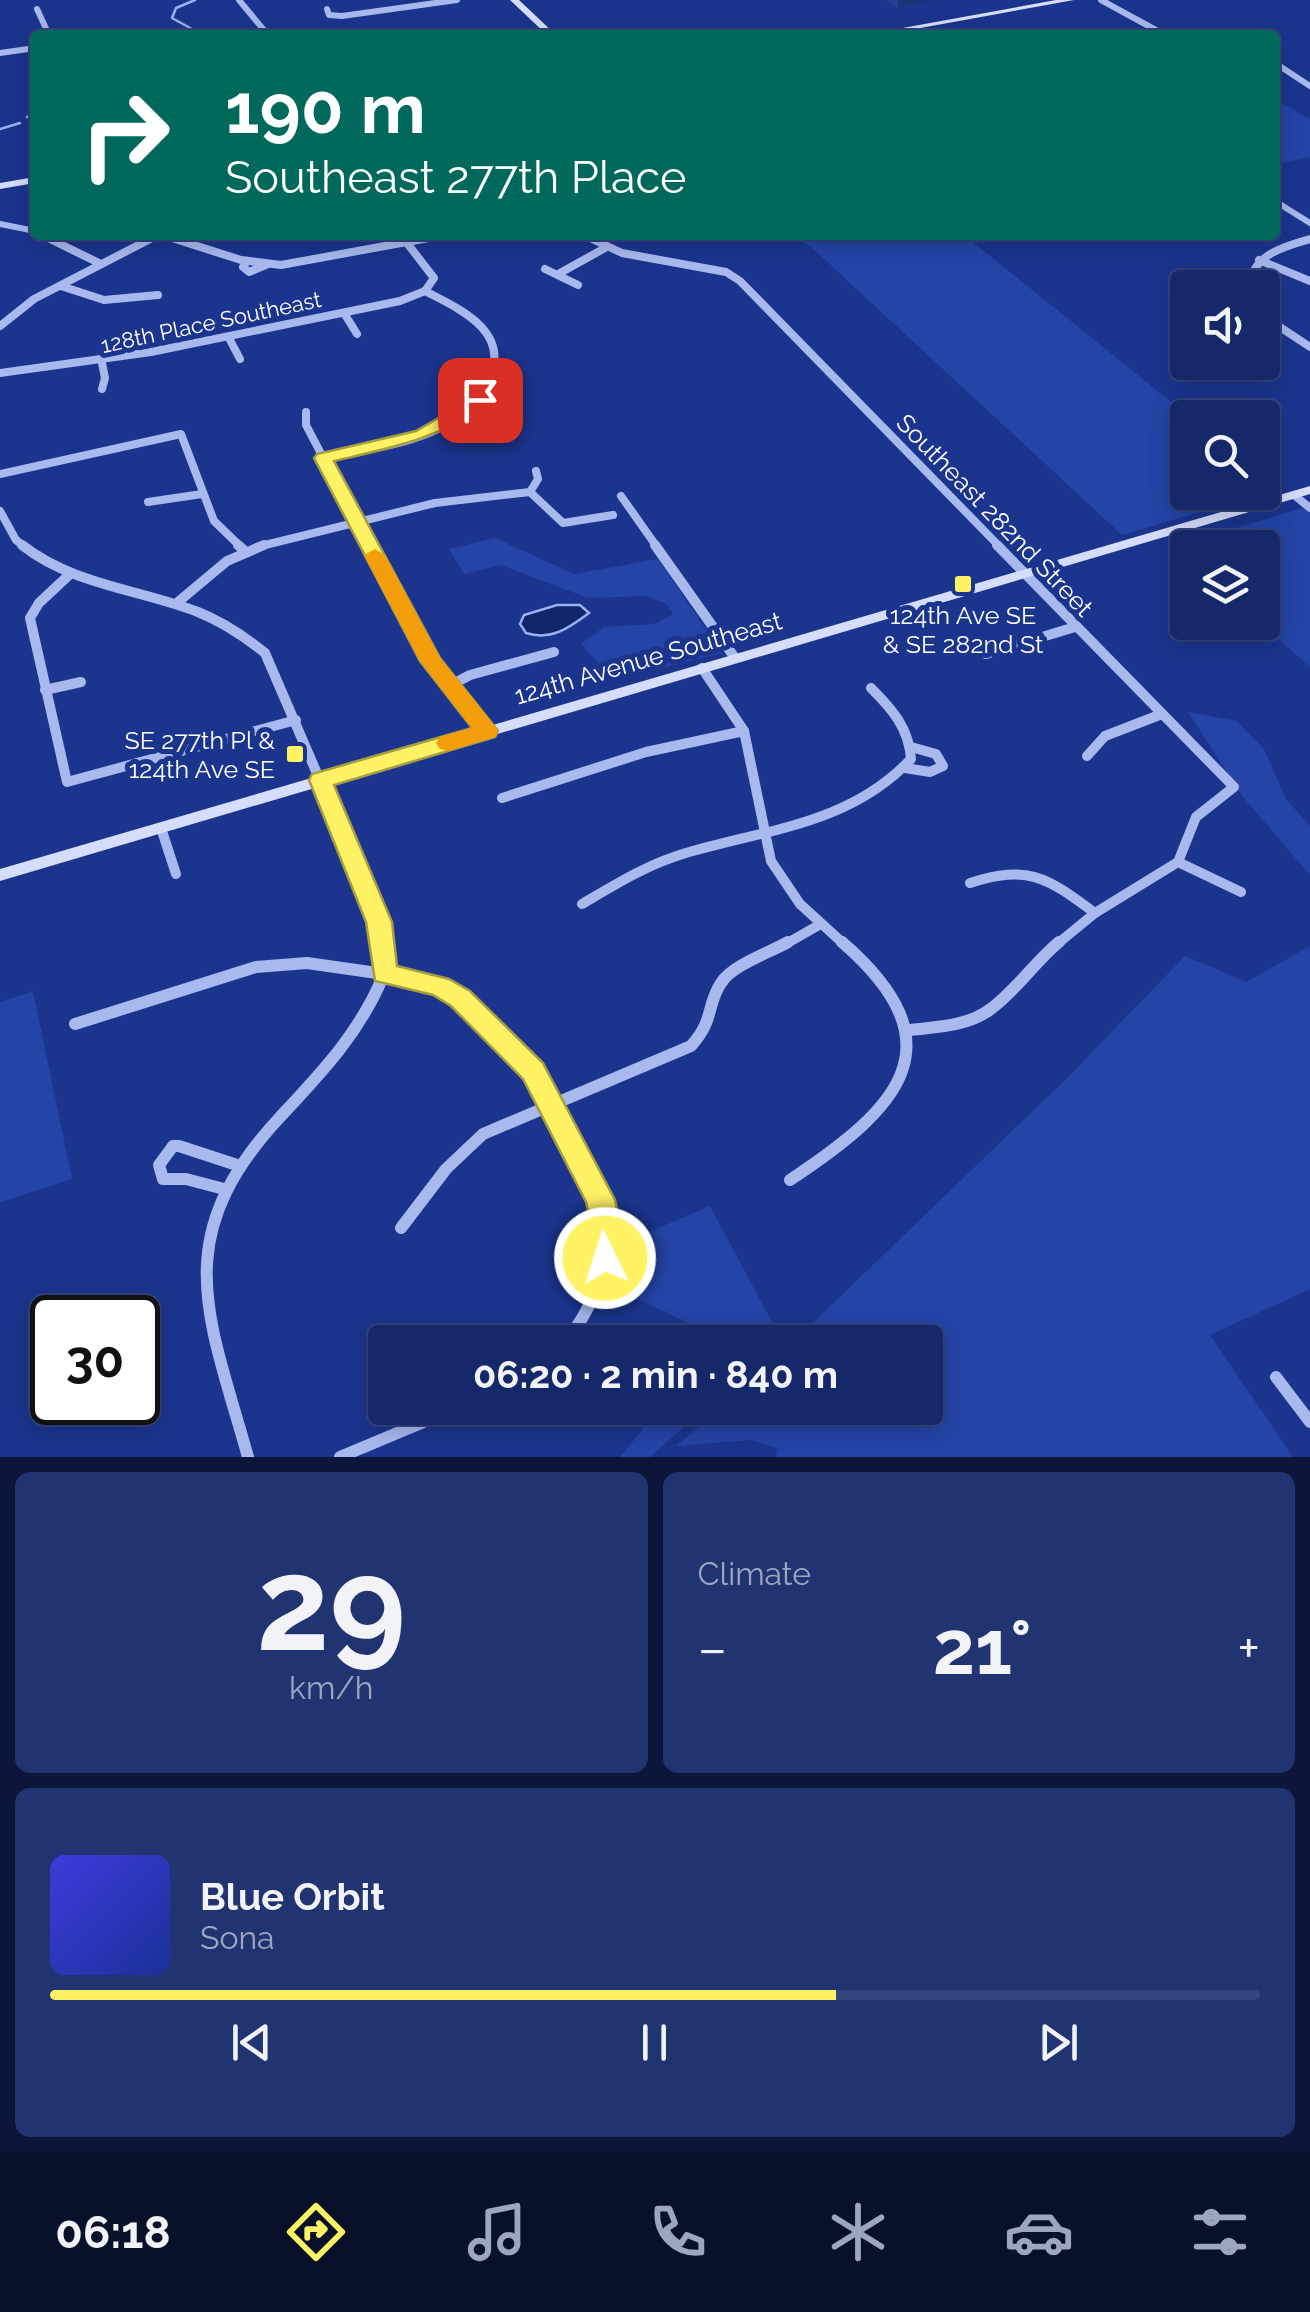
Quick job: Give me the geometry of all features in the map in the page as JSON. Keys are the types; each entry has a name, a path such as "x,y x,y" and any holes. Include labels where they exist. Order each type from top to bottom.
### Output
{"street":[{"path":"239,0 264,30"},
{"path":"327,9 329,14 342,16 457,0"},
{"path":"514,0 547,30"},
{"path":"897,30 1070,0"},
{"path":"1102,0 1157,30"},
{"path":"37,10 47,30"},
{"path":"0,53 30,49"},
{"path":"1280,66 1310,86"},
{"path":"0,186 30,181"},
{"path":"1280,204 1310,223"},
{"path":"0,224 30,229"},
{"path":"1251,270 1279,248 1310,239"},
{"path":"52,240 101,264"},
{"path":"2,323 61,286 151,240"},
{"path":"177,240 248,262 242,267 249,272 264,264 314,262 418,240"},
{"path":"560,273 605,248 592,240"},
{"path":"324,458 422,435 468,410 488,388 496,362 483,327 425,291 434,278 432,271 407,242"},
{"name":"Southeast 282nd Street","path":"605,248 726,272 740,280 1234,787 1197,812 1188,824 1178,862"},
{"path":"1259,260 1310,281"},
{"path":"545,269 578,285"},
{"path":"61,286 104,300 158,295"},
{"name":"128th Place Southeast","path":"0,373 102,364 344,313 425,291"},
{"path":"344,313 357,334"},
{"path":"1280,327 1310,347"},
{"path":"228,338 240,360"},
{"path":"102,364 102,390"},
{"path":"306,412 306,425 430,661 487,731"},
{"path":"0,474 181,434 202,494 224,534 246,551"},
{"path":"530,492 538,480 536,471"},
{"name":"124th Avenue Southeast","path":"0,875 1310,490"},
{"path":"178,602 208,575 246,551 426,506 514,491 530,492 563,524 613,515"},
{"path":"148,502 202,494"},
{"path":"1294,495 1310,508"},
{"path":"621,496 735,658"},
{"path":"0,511 14,540 32,558 69,574 178,602 230,623 250,636 265,653 296,720 379,922 384,974 371,1010 356,1036 264,1134 224,1189 211,1222 205,1262 206,1296 248,1457"},
{"path":"69,574 39,603 30,618 68,782 296,720"},
{"path":"986,654 1074,627"},
{"path":"451,685 554,652"},
{"path":"702,668 744,731 772,862 819,925 886,986 910,1030 907,1060 878,1114 857,1134 790,1180"},
{"path":"45,690 81,682"},
{"path":"871,688 901,721 911,747 906,768"},
{"path":"1087,756 1106,736 1162,714"},
{"path":"502,798 646,752 744,731"},
{"path":"582,904 634,872 683,854 834,815 906,768 930,772 943,766 936,754 911,747"},
{"path":"161,828 176,874"},
{"path":"910,1030 955,1026 991,1010 1034,963 1094,912 1178,862 1241,892"},
{"path":"970,882 1020,870 1035,873 1094,912"},
{"path":"401,1228 466,1146 502,1124 671,1058 691,1046 708,1027 719,985 727,976 819,925"},
{"path":"76,1024 256,966 307,963 440,986 460,999 533,1071 600,1200 606,1225 605,1258 598,1292 580,1325"},
{"path":"224,1189 186,1179 163,1180 159,1165 173,1146 185,1144 204,1156 240,1166"},
{"path":"1276,1376 1310,1422"},
{"path":"340,1457 416,1425"}],"shaded area":[{"path":"1280,102 1310,119 1310,157 1280,163"},
{"path":"799,240 970,240 1170,401 1170,510 1207,510 1122,535"},
{"path":"1310,506 1310,667 1279,640 1280,530 1229,530"},
{"path":"495,538 574,574 658,559 722,653 613,680 581,644 604,627 655,624 673,614 667,604 646,596 588,598 501,565 464,574 449,549"},
{"path":"557,605 580,605 589,613 552,634 526,633 520,624 524,615"},
{"path":"1188,712 1236,721 1264,749 1286,799 1310,826 1310,875 1243,797"},
{"path":"1310,946 1310,1289 1210,1335 1293,1457 775,1457 777,1448 751,1440 676,1446 701,1425 943,1425 943,1325 811,1325 1067,1078 1185,956 1246,982"},
{"path":"33,991 72,1179 0,1202 0,1002"},
{"path":"710,1206 774,1325 686,1325 687,1322 620,1291 628,1241"},
{"path":"646,1425 686,1425 650,1457 620,1457"}],"waterway":[{"path":"194,30 172,18 176,8 195,0"},
{"path":"0,129 20,123"}],"slow traffic":[{"path":"375,555 430,661 487,731 448,743"}],"place":[{"name":"124th Ave SE & SE 282nd St","path":"963,584"},
{"name":"SE 277th Pl & 124th Ave SE","path":"295,754"}],"route":[{"path":"480,400 451,422 422,435 324,458 430,661 487,731 321,780 379,922 384,974 440,986 460,999 533,1071 600,1200 606,1225 605,1258"}]}
